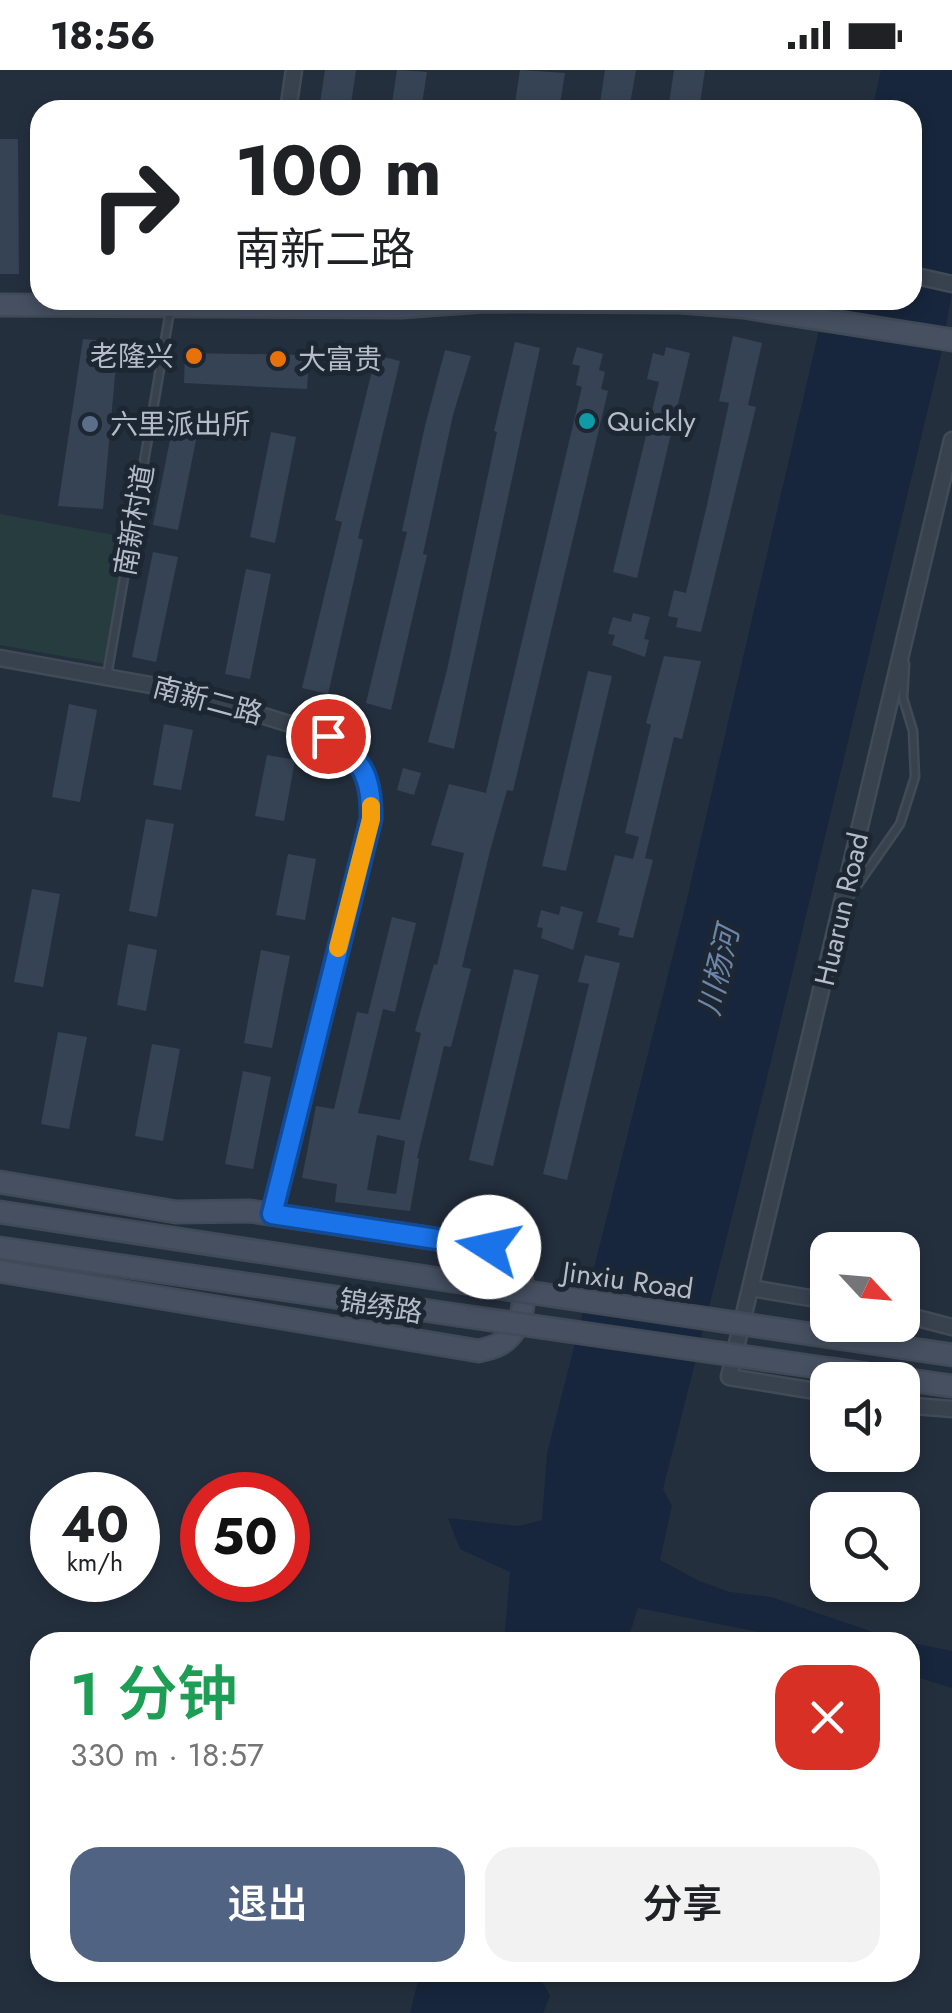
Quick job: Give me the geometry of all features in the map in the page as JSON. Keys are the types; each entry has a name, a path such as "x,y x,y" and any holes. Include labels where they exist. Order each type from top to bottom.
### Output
{"main road":[{"path":"0,305 30,305"},
{"path":"763,310 952,340"},
{"name":"锦绣路","path":"0,1182 176,1212 250,1210 489,1247 510,1259 524,1296 510,1337 497,1347 479,1351 0,1271"},
{"name":"Jinxiu Road","path":"0,1212 952,1355"},
{"path":"0,1248 952,1386"}],"street":[{"path":"290,100 294,70"},
{"path":"922,277 952,284"},
{"name":"Huarun Road","path":"810,1390 729,1377 952,440"},
{"name":"南新二路","path":"0,658 184,692 328,736 356,756 372,793 371,819 272,1214"},
{"path":"751,1288 810,1298"},
{"path":"920,1319 952,1328"},
{"path":"920,1406 952,1409"}],"lane":[{"name":"南新村道","path":"107,676 170,310"},
{"path":"840,915 900,824 915,777 913,731 903,698 906,635"}],"green space":[{"path":"0,514 130,538 106,664 0,645"}],"water":[{"name":"川杨河","path":"881,70 952,70 952,291 941,355 766,1082 663,1489 672,1506 660,1560 730,1592 771,1597 873,1632 759,1632 638,1608 630,1632 505,1632 510,1572 460,1549 448,1518 519,1526 542,1520 547,1454 687,899 824,310 922,310 922,100 874,100"},
{"path":"920,1644 952,1651 952,1688 920,1678"},
{"path":"418,1982 543,1982 550,1996 543,2013 410,2013"}],"building":[{"path":"325,70 356,70 352,100 320,100"},
{"path":"397,70 427,72 423,100 392,100"},
{"path":"520,70 565,73 561,100 516,100"},
{"path":"605,70 636,70 631,100 600,100"},
{"path":"674,70 705,70 700,100 670,100"},
{"path":"0,139 18,139 19,274 0,274"},
{"path":"733,336 762,343 748,405 756,407 701,632 676,627 678,618 668,616 674,590 686,593 707,505 729,403 719,401"},
{"name":"六里派出所","path":"83,339 118,342 103,509 58,506"},
{"path":"515,342 540,348 454,749 428,742 447,670"},
{"path":"577,347 603,354 599,370 605,372 601,389 608,391 513,791 507,790 490,851 462,967 471,969 451,1047 444,1046 417,1158 410,1211 335,1202 337,1184 302,1178 316,1106 334,1109 357,1012 368,1014 392,917 416,923 395,1012 383,1009 358,1113 400,1120 421,1033 415,1031 434,964 437,965 464,853 431,845 449,784 486,793 582,387 576,385 580,366 572,364","holes":["377,1135 405,1141 396,1194 367,1190"]},
{"path":"666,347 690,353 637,578 613,572 659,382 647,379 653,353 664,356"},
{"path":"445,350 471,356 453,415 423,554 427,555 391,710 366,703"},
{"path":"185,353 309,355 307,389 184,383"},
{"path":"376,355 400,361 358,538 363,540 328,694 302,688 342,522 335,520"},
{"path":"174,420 199,425 178,530 153,525"},
{"path":"271,432 296,437 275,543 250,537"},
{"path":"153,552 178,557 156,662 132,657"},
{"path":"246,569 271,574 250,679 225,674"},
{"path":"633,613 650,617 644,639 649,640 645,657 612,645 615,635 608,634 613,617 631,622"},
{"path":"664,656 701,661 682,739 674,737 645,858 653,860 633,938 618,935 620,928 597,922 615,855 633,859 639,837 625,833 651,725 646,723"},
{"path":"588,671 612,676 566,871 542,866"},
{"path":"69,704 97,710 80,802 52,797"},
{"path":"164,724 193,730 181,790 153,785"},
{"path":"267,755 295,760 284,821 255,816"},
{"path":"403,768 421,773 414,795 397,790"},
{"path":"146,819 174,824 157,917 129,911"},
{"path":"288,854 316,859 305,920 276,915"},
{"path":"32,889 60,894 43,987 14,982"},
{"path":"561,906 583,912 573,950 541,938 543,928 537,927 541,910 559,915"},
{"path":"128,944 157,950 146,1011 117,1005"},
{"path":"261,950 290,956 272,1048 244,1043"},
{"path":"585,955 620,963 567,1180 543,1174 589,984 578,982"},
{"path":"514,969 539,975 493,1166 469,1160"},
{"path":"58,1032 87,1037 69,1129 41,1124"},
{"path":"152,1044 180,1049 163,1141 135,1136"},
{"path":"243,1071 271,1077 253,1169 225,1164"}],"slow traffic":[{"path":"338,948 371,806"}],"place":[{"name":"老隆兴","path":"194,356"},
{"name":"大富贵","path":"278,359"},
{"name":"Quickly","path":"587,421"},
{"name":"六里派出所","path":"90,424"}],"route":[{"path":"328,736 356,756 372,793 371,819 272,1214 489,1247"}]}
